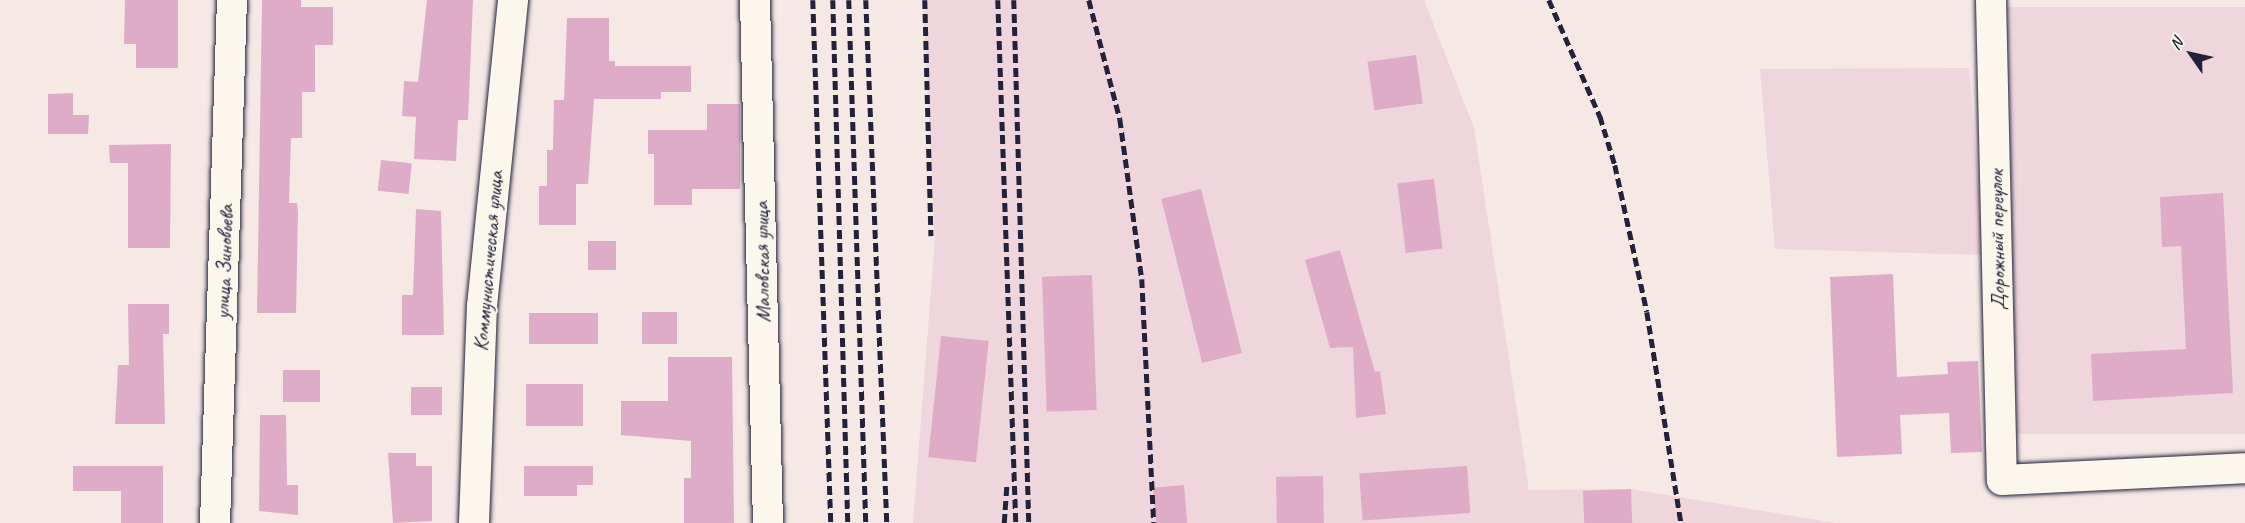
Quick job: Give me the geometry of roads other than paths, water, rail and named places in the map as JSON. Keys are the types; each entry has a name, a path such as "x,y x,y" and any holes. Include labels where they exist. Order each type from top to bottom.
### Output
{"street":[{"name":"улица Зиновьева","path":"215,523 232,0"},
{"name":"Коммунистическая улица","path":"474,523 482,306 513,0"},
{"name":"Маловская улица","path":"755,0 768,523"},
{"name":"Дорожный переулок","path":"1991,0 2002,480 2245,468"}],"railway":[{"path":"813,0 831,523"},
{"path":"833,0 848,523"},
{"path":"849,0 866,523"},
{"path":"866,0 887,523"},
{"path":"925,0 931,236"},
{"path":"998,0 1016,523"},
{"path":"1014,0 1029,523"},
{"path":"1089,0 1120,119 1142,279 1154,523"},
{"path":"1549,0 1600,116 1615,165 1647,312 1681,523"},
{"path":"1004,523 1007,484"}]}
